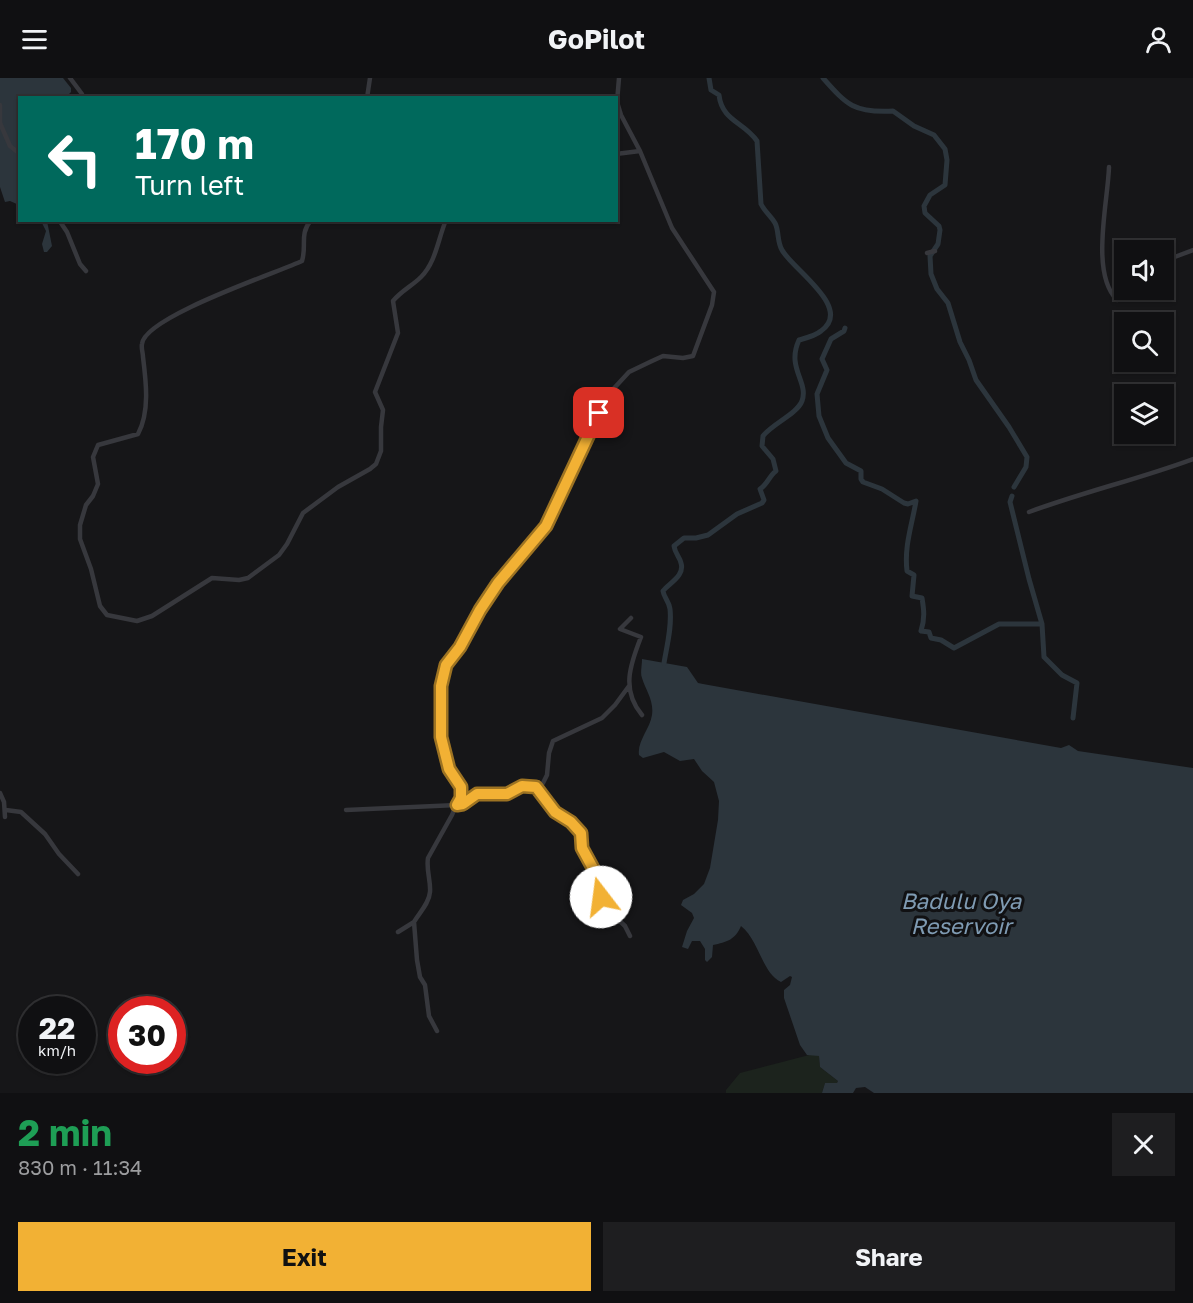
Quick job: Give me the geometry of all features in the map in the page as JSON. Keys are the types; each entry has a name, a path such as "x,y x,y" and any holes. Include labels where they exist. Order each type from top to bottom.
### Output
{"street":[{"path":"70,78 82,94 80,96"},
{"path":"367,96 370,78"},
{"path":"618,96 619,78"},
{"path":"0,105 0,123 10,146 18,152"},
{"path":"398,932 414,922 425,906 430,894 428,858 461,798 461,787 449,769 441,737 441,686 446,665 460,647 498,583 546,526 605,398 630,372 644,365 663,356 683,358 693,356 712,305 714,292 672,228 618,105"},
{"path":"618,154 640,151"},
{"path":"1109,167 1108,193 1101,225 1108,291 1114,297"},
{"path":"60,222 80,264 86,271"},
{"path":"310,222 303,236 305,251 302,261 189,307 148,332 141,342 146,399 141,428 138,434 98,445 93,457 98,484 86,505 80,525 80,539 91,569 99,606 107,615 137,621 152,616 212,578 239,580 248,578 279,555 303,513 338,487 376,464 381,451 383,410 375,392 398,333 393,301 429,267 445,222"},
{"path":"1174,257 1193,250"},
{"path":"1029,512 1071,496 1153,474 1193,459"},
{"path":"346,810 457,805 463,804 477,794 507,794 522,786 536,787 543,783 547,775 549,753 553,741 602,718 615,705 628,686 634,657 642,637 620,629 631,618"},
{"path":"628,686 642,715"},
{"path":"536,787 555,812 571,822 581,833 582,848 594,870 601,897 608,910 625,926 630,936"},
{"path":"0,793 4,798 5,817"},
{"path":"6,810 21,812 45,834 59,854 78,874"},
{"path":"414,922 420,977 425,985 429,1016 437,1031"}],"shaded area":[{"path":"813,1054 819,1056 820,1067 838,1081 837,1083 825,1083 822,1093 726,1093 740,1073"}],"water":[{"path":"0,78 63,78 71,88 67,96 18,96 18,205 10,201 5,202 0,187"},
{"path":"42,222 47,222 52,246 44,252 42,244 46,231"},
{"name":"Badulu Oya Reservoir","path":"642,659 687,667 698,683 703,684 1061,748 1069,745 1078,751 1193,768 1193,1093 874,1093 865,1087 856,1088 853,1093 822,1093 825,1083 837,1083 838,1081 820,1067 819,1056 807,1055 800,1045 784,998 784,990 790,985 792,977 781,982 775,978 752,939 741,926 730,940 713,945 712,957 707,962 705,949 700,941 692,941 688,949 682,947 694,918 692,913 681,905 683,900 694,894 704,884 710,868 719,801 714,782 702,771 694,759 680,761 664,752 643,758 639,755 640,745 652,715 651,700 641,676"}],"waterway":[{"path":"664,663 670,616 663,591 679,575 682,568 674,546 684,538 708,535 737,514 764,500 760,489 776,471 773,459 762,446 763,436 795,410 802,401 803,387 795,359 799,340 821,331 829,322 830,311 818,289 782,250 775,223 761,204 757,141 724,110 719,95 711,90 709,78"},
{"path":"823,78 845,101 860,109 893,111 914,126 934,135 945,149 947,160 945,185 930,195 924,206 925,213 939,226 940,230 938,244 930,256 931,274 937,289 948,303 960,342 976,380 1027,457 1026,467 1014,487"},
{"path":"845,328 831,339 822,359 827,370 817,394 819,416 828,438 846,463 861,471 863,482 882,489 904,503 916,501 907,544 906,562 907,571 914,575 912,596 922,598 924,614 921,631 929,632 931,638 941,640 954,648 999,624 1042,624"},
{"path":"1012,496 1010,502 1042,624 1044,657 1062,675 1077,683 1073,718"}],"route":[{"path":"599,413 546,526 498,583 460,647 446,665 441,686 441,737 449,769 461,787 461,798 457,805 463,804 477,794 507,794 513,793 522,786 536,787 555,812 576,826 581,833 580,844 594,870 601,897"}]}
